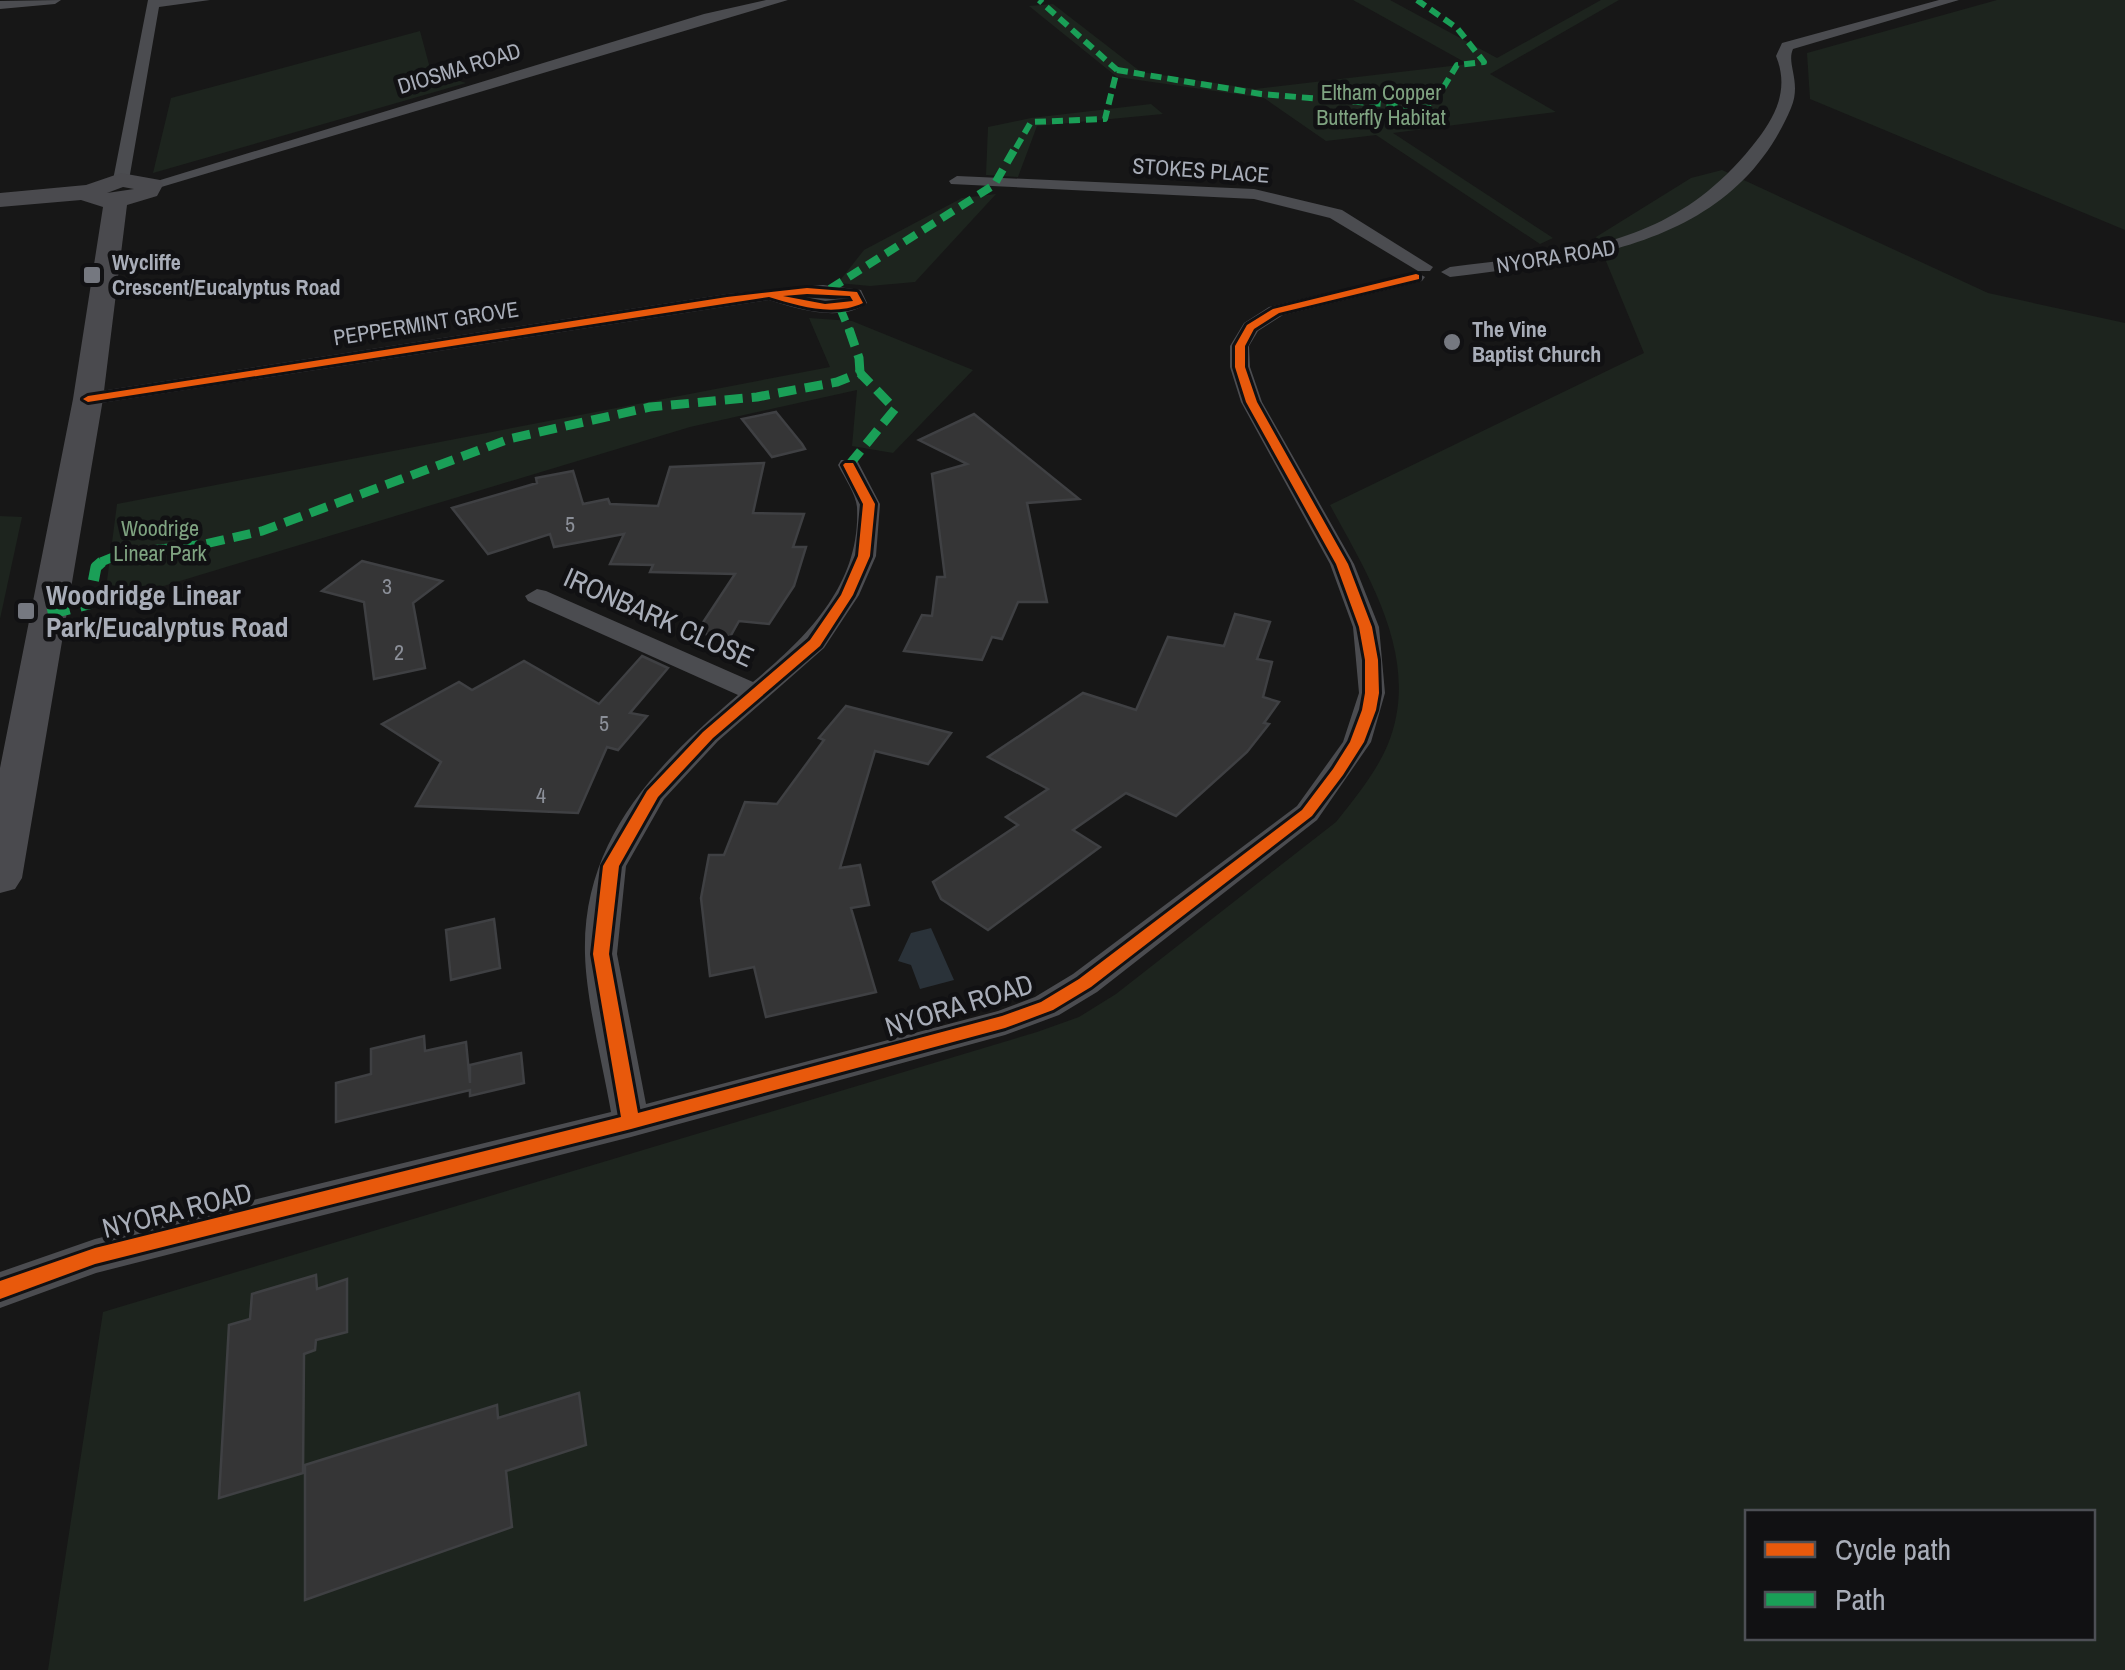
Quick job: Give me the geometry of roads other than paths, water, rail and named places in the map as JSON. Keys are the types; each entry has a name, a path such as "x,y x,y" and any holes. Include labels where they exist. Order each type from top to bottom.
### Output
{"street":[{"path":"0,4 55,0"},
{"path":"0,878 88,398 109,191 155,2 204,0"},
{"name":"DIOSMA ROAD","path":"152,184 708,17 782,0"},
{"name":"NYORA ROAD","path":"0,1290 96,1256 631,1122 986,1027 1047,1006 1085,984 1307,813 1336,778 1359,737 1372,694 1368,639 1354,588 1246,393 1238,350 1256,322 1276,310 1420,272 1450,272 1609,250 1658,232 1720,195 1750,164 1787,106 1793,82 1783,56 1787,46 1953,0"},
{"name":"STOKES PLACE","path":"958,181 1187,188 1254,194 1336,214 1420,272"},
{"path":"0,200 109,191 143,194 152,184"},
{"name":"PEPPERMINT GROVE","path":"88,398 772,295"},
{"path":"631,1122 601,954 611,866 652,794 708,734 814,643 847,595 864,556 869,504 849,465"},
{"name":"IRONBARK CLOSE","path":"537,596 756,693"}],"place":[{"name":"Wycliffe Crescent/Eucalyptus Road","path":"92,275"},
{"name":"The Vine Baptist Church","path":"1452,342"},
{"name":"Woodridge Linear Park/Eucalyptus Road","path":"26,611"}],"park label":[{"name":"Eltham Copper Butterfly Habitat","path":"1381,104"},
{"name":"Woodrige Linear Park","path":"160,540"}]}
